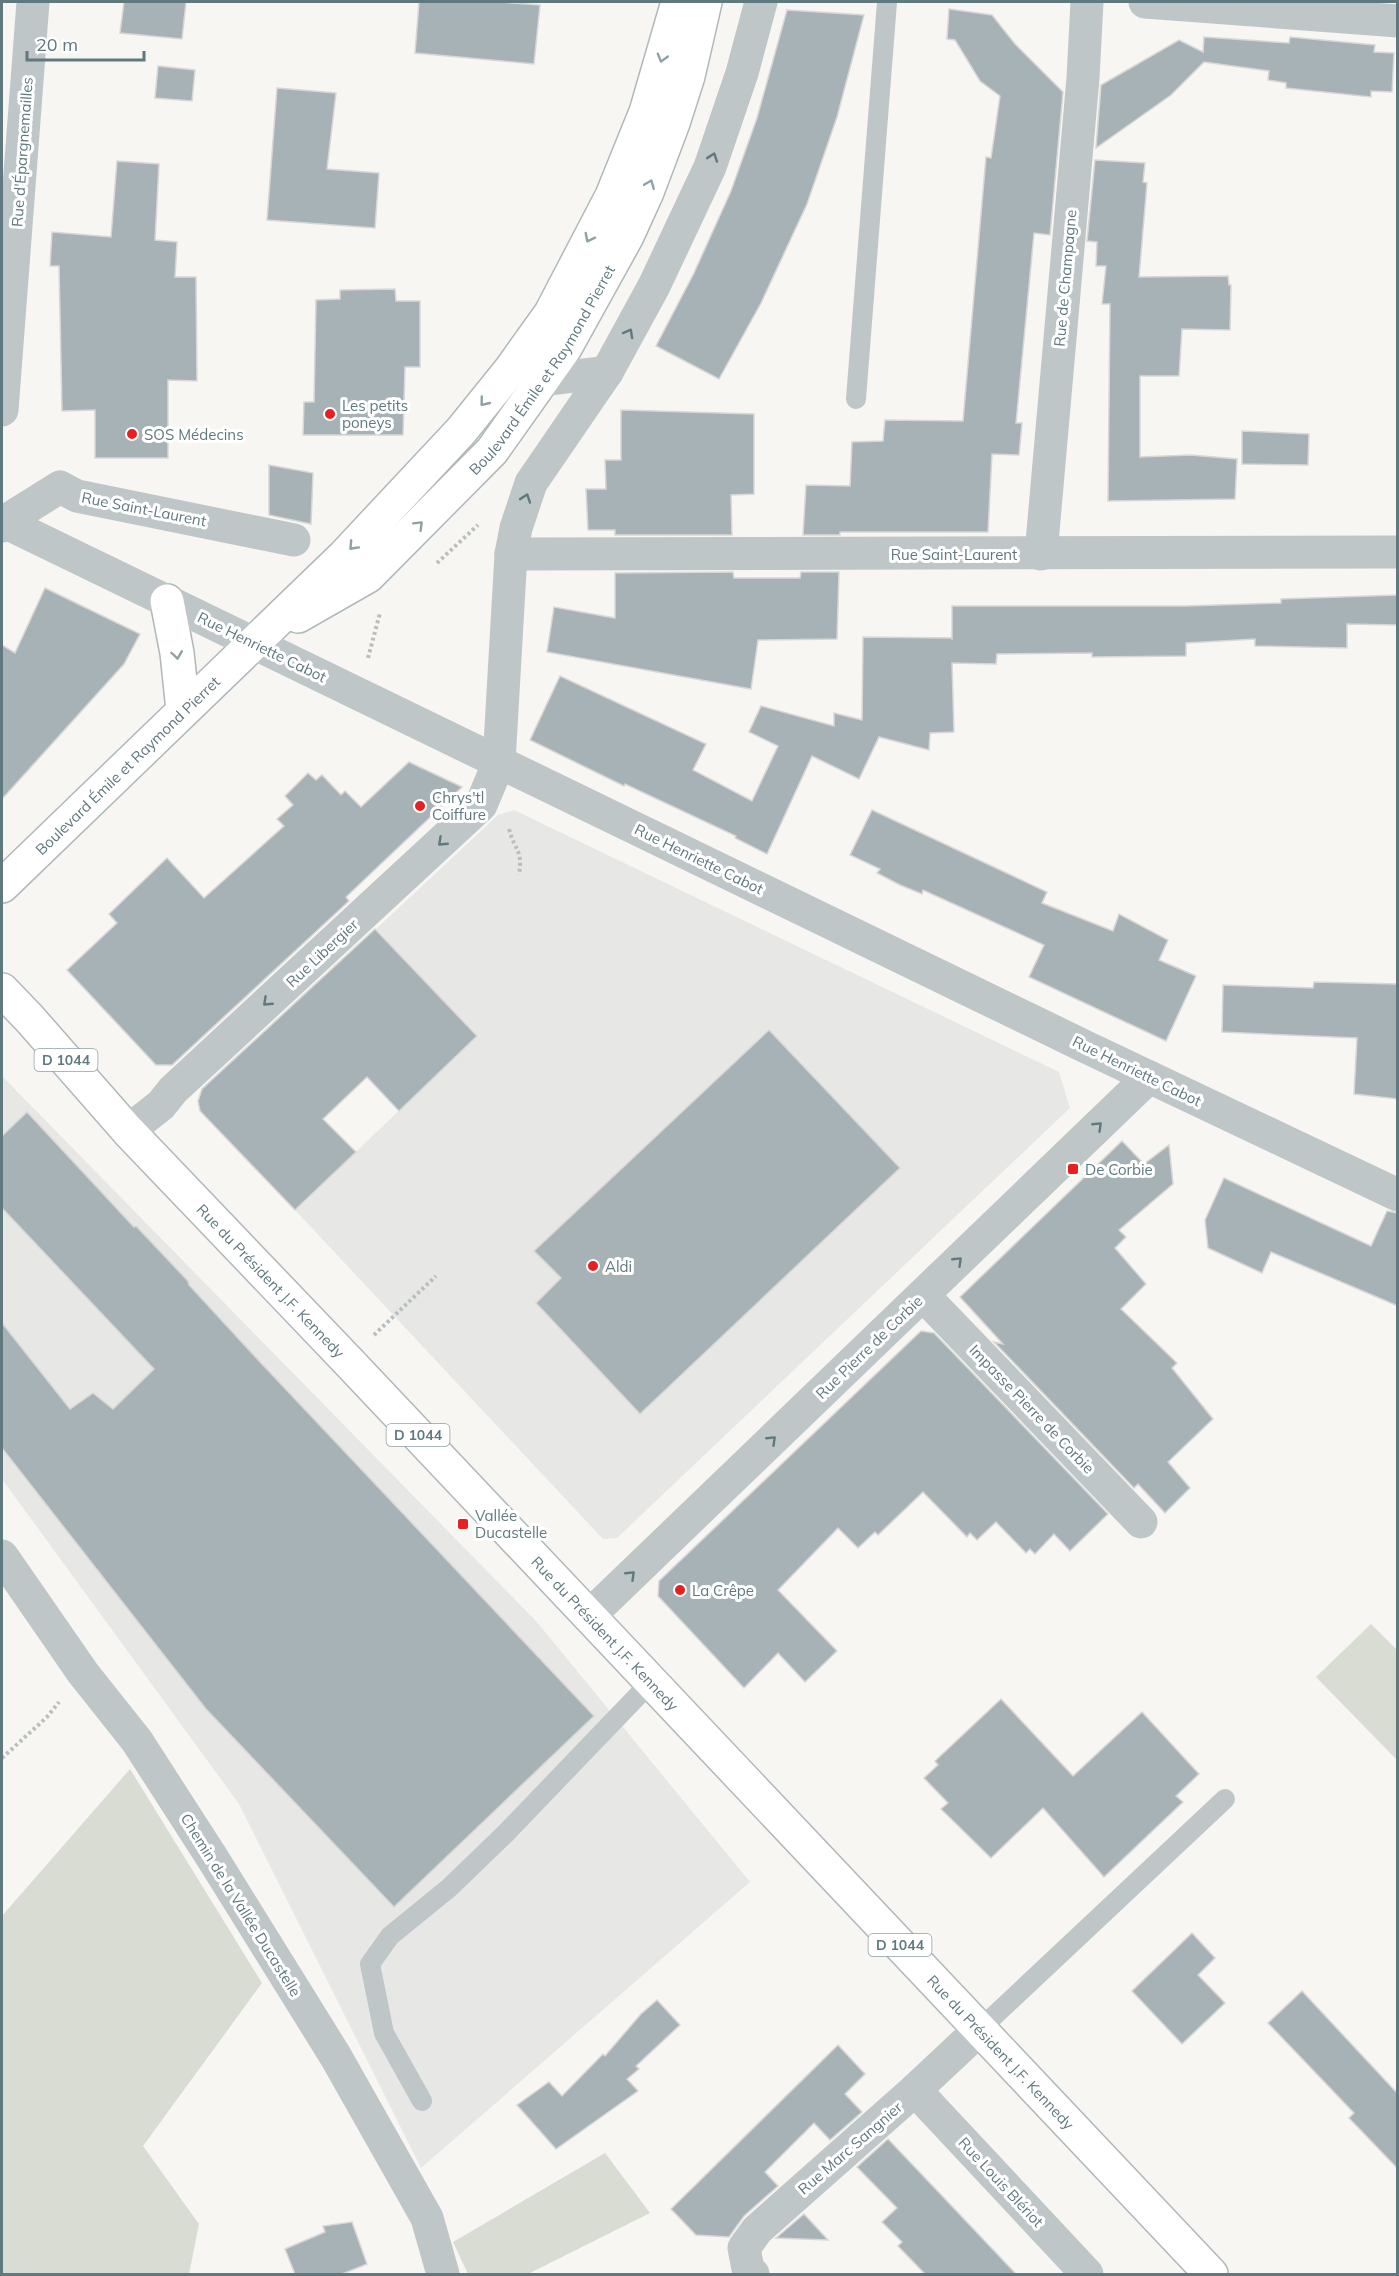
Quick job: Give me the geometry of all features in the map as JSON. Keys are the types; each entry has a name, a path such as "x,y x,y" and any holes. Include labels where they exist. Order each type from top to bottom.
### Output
{"main road":[{"name":"Boulevard Émile et Raymond Pierret","path":"2,886 344,555 461,431 511,369 551,313 612,195 646,112 678,2"},
{"name":"Boulevard Émile et Raymond Pierret","path":"253,643 368,576 492,451 543,380 565,348 627,236 647,192 688,76 705,2"},
{"path":"166,601 177,653 183,710"},
{"name":"Rue du Président J.F. Kennedy","path":"7,1006 347,1360 1210,2274"}],"street":[{"name":"Rue d'Épargnemailles","path":"2,410 33,2"},
{"path":"513,541 531,483 608,372 654,286 710,167 742,73 761,2"},
{"name":"Rue de Champagne","path":"1041,554 1083,78 1087,2"},
{"path":"1145,2 1398,21"},
{"path":"543,380 608,372"},
{"name":"Rue Saint-Laurent","path":"2,521 60,487 77,496 294,540"},
{"name":"Rue Henriette Cabot","path":"2,521 1149,1077 1398,1195"},
{"name":"Rue Saint-Laurent","path":"513,541 1041,554 1398,552"},
{"name":"Rue Libergier","path":"128,1131 161,1105 173,1090 481,805 499,762 513,541"},
{"name":"Rue Pierre de Corbie","path":"589,1616 1149,1077"},
{"name":"Impasse Pierre de Corbie","path":"923,1295 1141,1522"},
{"name":"Chemin de la Vallée Ducastelle","path":"2,1556 83,1673 137,1741 336,2057 427,2218 443,2274"},
{"name":"Rue Marc Sangnier","path":"753,2274 748,2269 744,2248 757,2230 979,2030"},
{"name":"Rue Louis Blériot","path":"915,2090 1087,2274"}],"lane":[{"path":"856,399 887,2"},
{"path":"422,2101 384,2033 370,1964 390,1936 448,1888 505,1834 651,1682"},
{"path":"979,2030 1225,1799"}],"path":[{"path":"432,568 481,522 513,541"},
{"path":"351,690 369,655 381,611"},
{"path":"509,827 522,856 519,875"},
{"path":"347,1360 436,1276"},
{"path":"2,1758 47,1717 83,1673"}],"shaded area":[{"path":"514,810 1059,1072 1070,1108 617,1538 603,1539 295,1210 477,1036 376,929 498,815"},
{"path":"2,1076 537,1622 750,1882 421,2168 239,1804 2,1479"},
{"path":"1371,1624 1397,1650 1397,1760 1316,1677"},
{"path":"130,1769 262,1983 143,2146 199,2224 189,2274 2,2274 2,1916"},
{"path":"605,2153 650,2213 528,2274 468,2274 453,2242"}],"building":[{"path":"124,2 186,2 182,39 120,33"},
{"path":"419,2 498,2 540,5 534,64 415,53"},
{"path":"949,9 992,15 1015,44 1063,92 1050,235 1034,233 1016,423 1022,423 1019,455 992,454 988,532 840,532 840,535 803,535 806,485 850,486 852,442 883,441 885,420 963,421 986,157 991,158 1000,96 980,81 955,40 947,39"},
{"path":"787,10 864,15 837,117 807,204 761,303 719,379 656,346 694,273 731,191 757,118"},
{"path":"1204,37 1289,43 1290,37 1375,45 1374,52 1394,53 1392,92 1371,91 1371,97 1286,88 1286,83 1268,80 1269,71 1204,62 1171,95 1096,148 1101,85 1179,40 1203,52"},
{"path":"158,66 195,70 192,101 155,98"},
{"path":"277,88 336,93 327,169 379,173 375,228 267,220"},
{"path":"1095,160 1145,163 1143,182 1147,183 1139,277 1228,276 1229,285 1231,285 1230,330 1182,329 1179,376 1140,376 1140,457 1191,455 1237,459 1235,499 1108,501 1110,304 1102,304 1106,266 1096,266 1097,242 1087,241"},
{"path":"117,161 159,164 155,240 177,242 175,277 196,277 197,381 168,380 168,458 95,458 95,410 62,411 59,266 50,266 52,232 111,237"},
{"path":"395,289 396,301 420,301 420,367 405,367 403,435 303,435 304,402 314,402 316,300 340,299 340,290"},
{"path":"621,410 754,414 754,494 731,495 732,535 615,535 615,530 588,530 586,489 606,489 605,460 621,460"},
{"path":"1242,431 1309,434 1308,465 1242,464"},
{"path":"269,465 313,473 311,524 269,515"},
{"path":"733,572 734,578 800,578 801,572 839,572 837,639 758,640 751,689 547,652 554,607 615,618 615,573"},
{"path":"45,588 140,634 124,664 2,799 2,645 15,653"},
{"path":"1398,595 1398,625 1347,624 1347,648 1255,646 1255,639 1186,643 1186,656 1092,657 1092,653 997,654 996,664 952,663 954,732 930,733 929,750 879,737 859,779 812,756 767,854 735,838 736,836 625,784 624,786 530,740 560,676 706,744 693,770 752,801 778,746 749,732 761,706 834,726 834,713 862,720 863,637 952,638 952,606 1186,606 1281,603 1281,599"},
{"path":"409,762 462,787 346,897 349,901 172,1065 156,1065 67,970 117,923 109,914 167,858 204,898 284,826 277,819 293,805 285,796 308,773 316,780 322,775 341,795 345,791 361,807"},
{"path":"872,810 1047,892 1042,903 1113,931 1119,914 1168,940 1159,960 1196,976 1166,1041 1029,977 1044,945 923,890 922,894 900,885 877,873 880,869 850,855"},
{"path":"375,929 477,1036 399,1111 367,1077 323,1119 356,1152 295,1210 200,1111 198,1101 202,1089"},
{"path":"1314,982 1398,984 1398,1099 1354,1094 1357,1038 1222,1032 1223,985 1313,988"},
{"path":"769,1030 900,1168 640,1414 536,1303 561,1278 534,1251"},
{"path":"27,1112 594,1716 394,1907 206,1709 2,1448 2,1323 70,1409 93,1393 113,1409 154,1369 2,1208 2,1136"},
{"path":"1122,1141 1144,1164 1169,1145 1173,1184 1119,1230 1126,1237 1115,1248 1146,1284 1121,1309 1177,1363 1172,1368 1213,1419 1168,1462 1190,1488 1165,1513 1138,1484 1134,1488 994,1342 1003,1344 960,1297"},
{"path":"1224,1178 1371,1246 1387,1211 1398,1213 1398,1306 1271,1252 1262,1273 1208,1248 1205,1220"},
{"path":"921,1331 934,1333 1108,1514 1070,1551 1054,1534 1035,1554 1030,1549 1026,1553 996,1522 977,1540 970,1533 967,1537 923,1492 878,1535 875,1532 858,1548 838,1528 778,1590 837,1651 805,1682 778,1653 744,1688 658,1596 659,1581"},
{"path":"1001,1699 1073,1776 1142,1712 1199,1774 1176,1796 1183,1802 1104,1877 1043,1808 991,1858 941,1809 948,1803 924,1778 938,1765 935,1761"},
{"path":"1192,1933 1215,1958 1198,1975 1225,2003 1182,2044 1132,1991"},
{"path":"1302,1991 1398,2094 1398,2169 1349,2118 1354,2113 1268,2023"},
{"path":"657,2000 680,2025 636,2066 639,2069 627,2079 638,2091 556,2149 517,2105 549,2082 562,2096 603,2054 605,2056 641,2014"},
{"path":"838,2045 865,2074 845,2094 862,2112 830,2140 814,2123 765,2172 778,2186 744,2216 729,2237 696,2235 671,2209"},
{"path":"888,2139 1016,2274 925,2274 898,2246 902,2242 882,2222 897,2208 857,2167"},
{"path":"804,2214 828,2240 776,2238"},
{"path":"352,2222 367,2264 342,2274 295,2274 285,2249 325,2232 323,2226"}],"place":[{"name":"Les petits poneys","path":"330,414"},
{"name":"SOS Médecins","path":"132,434"},
{"name":"Chrys'tl Coiffure","path":"420,806"},
{"name":"De Corbie","path":"1073,1169"},
{"name":"Aldi","path":"593,1266"},
{"name":"Vallée Ducastelle","path":"463,1524"},
{"name":"La Crêpe","path":"680,1590"}]}
